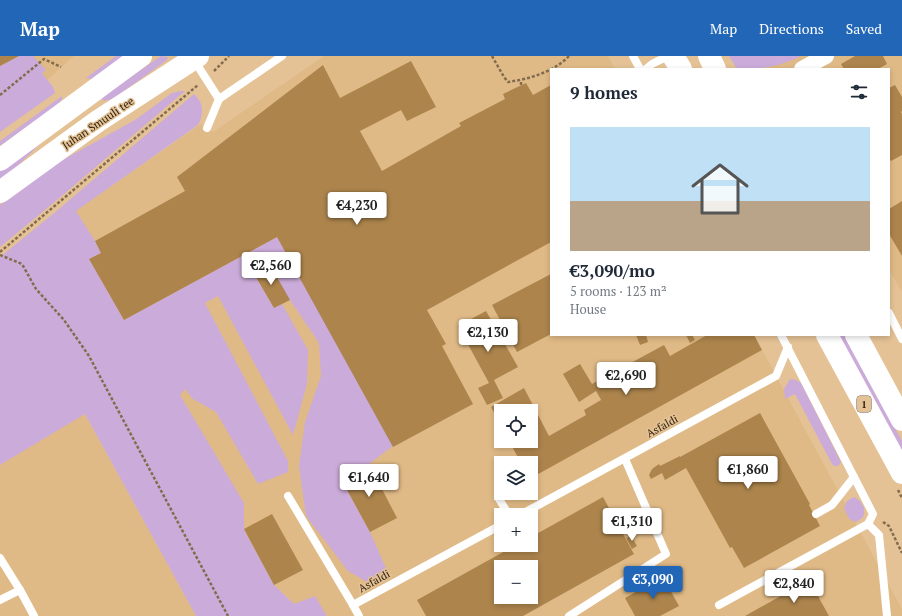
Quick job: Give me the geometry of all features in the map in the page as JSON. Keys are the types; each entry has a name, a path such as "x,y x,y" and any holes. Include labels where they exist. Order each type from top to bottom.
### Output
{"main road":[{"path":"0,160 141,56"},
{"path":"673,56 680,68"},
{"path":"708,56 714,68"},
{"name":"Juhan Smuuli tee","path":"0,192 98,122 194,57"},
{"name":"1","path":"828,336 902,473"},
{"name":"1","path":"857,336 902,420"}],"street":[{"path":"804,68 826,56"}],"lane":[{"path":"207,128 219,99 282,56"},
{"path":"633,56 639,68"},
{"path":"647,68 668,56"},
{"path":"194,57 219,99"},
{"path":"890,315 902,338"},
{"path":"719,605 868,524 873,514 782,336"},
{"name":"Asfaldi","path":"533,508 776,376 788,347"},
{"path":"569,616 666,554 624,459"},
{"path":"816,514 832,506 854,477"},
{"path":"288,496 353,605"},
{"path":"868,524 879,535 887,616"},
{"name":"Asfaldi","path":"359,616 353,605 494,529"},
{"path":"0,558 34,616"},
{"path":"0,600 20,590"}],"path":[{"path":"228,616 89,356 64,320 36,289 22,264 0,254 206,78 229,56"},
{"path":"492,56 508,82 521,80 550,68"},
{"path":"551,68 569,56"},
{"path":"0,95 46,57 61,67"},
{"path":"521,80 521,85"}],"shaded area":[{"path":"0,56 74,56 36,90 0,115"},
{"path":"19,56 33,56 46,70 42,73 53,87 55,93 0,132 0,66"},
{"path":"116,56 126,56 91,79 86,78"},
{"path":"161,56 168,57 167,60 113,99 104,101 102,99 103,96"},
{"path":"324,56 608,56 614,68 550,68 550,336 755,336 902,609 902,616 262,616 62,260 75,211 201,124 213,132"},
{"path":"729,56 801,56 785,63 770,67 736,68"},
{"path":"761,56 902,56 902,292 890,272 890,68 767,68"},
{"path":"185,91 0,247 0,205 59,162 135,120 172,93"},
{"path":"194,94 200,101 202,109 198,125 76,211 101,253 89,259 124,320 277,237 394,445 369,464 341,479 370,532 388,573 369,583 348,571 306,516 299,466 305,422 321,376 319,343 290,300 253,272 274,308 282,304 308,350 307,384 293,435 218,296 205,303 288,461 288,472 258,484 216,412 193,399 185,389 180,395 244,503 244,530 274,585 294,604 315,596 327,616 196,616 85,414 0,465 0,257"},
{"path":"62,96 59,104 0,146 0,141"},
{"path":"42,142 7,176 0,180 0,170"},
{"path":"14,285 196,616 0,616 0,296"},
{"path":"838,336 845,336 902,441 902,455"},
{"path":"790,379 801,383 841,462 838,466 834,466 832,464 795,394 785,399 784,389"},
{"path":"854,497 860,501 864,508 864,515 856,522 849,519 844,508 847,501"}],"building":[{"path":"0,56 19,56 0,66"},
{"path":"855,56 883,56 887,64 880,68 843,68 841,64"},
{"path":"411,61 436,107 407,121 401,110 360,131 382,171 461,126 459,123 505,99 503,94 526,83 533,95 550,86 550,243 427,310 446,344 442,346 473,404 393,447 277,237 124,320 89,259 101,253 95,241 185,191 177,177 323,65 340,98"},
{"path":"895,85 902,97 902,155 891,161 890,160 890,88"},
{"path":"902,201 902,256 890,236 890,208"},
{"path":"269,263 290,300 274,308 253,272"},
{"path":"550,275 550,335 517,352 492,305"},
{"path":"486,311 518,367 494,380 503,398 487,405 478,388 489,383 458,326"},
{"path":"636,336 646,336 648,342 640,345"},
{"path":"686,336 693,336 695,340 690,343"},
{"path":"705,336 755,336 762,350 538,474 538,456 517,456 513,448 538,448 538,415 549,436 586,415 584,410 601,400 604,405 596,391 579,402 563,374 580,364 592,384 664,345 670,356"},
{"path":"524,388 532,404 496,404"},
{"path":"494,405 494,413 491,407"},
{"path":"760,413 810,504 809,505 820,526 744,568 732,547 730,548 686,468 665,480 662,473 651,479 649,475 652,469 659,464 660,466 680,457"},
{"path":"369,464 397,518 370,532 341,479"},
{"path":"603,497 634,554 523,616 426,616 417,600 503,552 538,552 538,533"},
{"path":"272,514 303,570 274,585 244,529"},
{"path":"631,536 637,546 632,549 626,538"},
{"path":"663,577 679,606 660,616 635,616 625,598"},
{"path":"809,580 829,616 745,616"}]}
